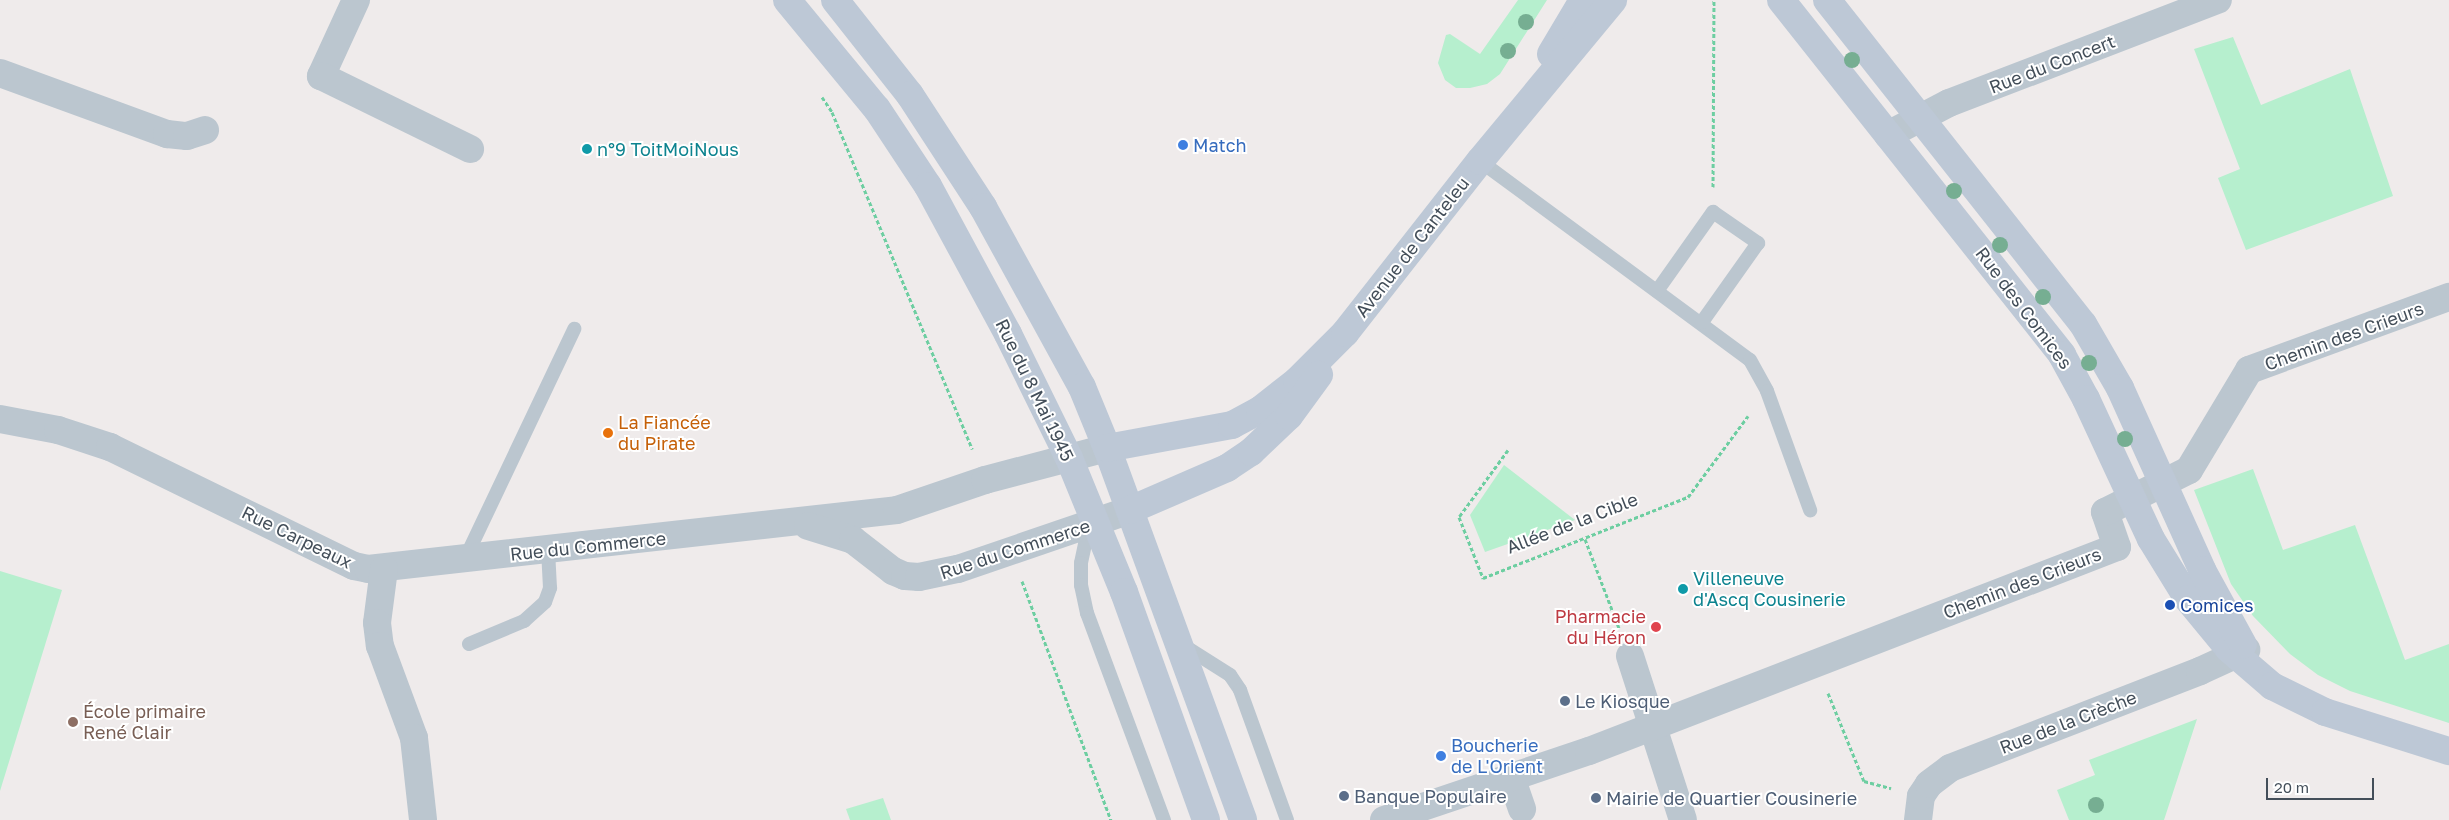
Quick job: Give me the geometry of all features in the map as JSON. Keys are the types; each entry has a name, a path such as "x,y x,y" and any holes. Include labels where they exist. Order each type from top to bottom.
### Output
{"street":[{"path":"356,0 321,76 470,149"},
{"name":"Rue du 8 Mai 1945","path":"787,0 877,109 928,186 1008,334 1070,458 1206,820"},
{"path":"835,0 923,114 983,207 1055,335 1107,448 1243,820"},
{"name":"Avenue de Canteleu","path":"1480,161 1584,0"},
{"name":"Avenue de Canteleu","path":"1107,448 1211,430 1248,418 1297,381 1345,332 1480,161 1613,0"},
{"name":"Rue des Comices","path":"1781,0 2062,355 2151,539 2188,599 2241,652 2294,697 2355,722 2449,751"},
{"name":"Rue des Comices","path":"1827,0 2082,324 2115,379 2241,652"},
{"name":"Rue du Concert","path":"1888,135 1949,103 2218,0"},
{"path":"0,73 167,134 187,136 205,130"},
{"name":"Chemin des Crieurs","path":"1510,777 1590,750 2117,547 2105,512 2189,470 2249,370 2449,297"},
{"name":"Avenue de Canteleu","path":"1130,510 1227,468 1251,452 1271,435 1309,392 1345,332"},
{"name":"Rue Carpeaux","path":"0,420 58,430 110,447 354,566 384,569"},
{"name":"Rue du Commerce","path":"384,569 897,510 985,480 1107,448"},
{"name":"Rue du Commerce","path":"792,523 853,540 893,571 906,576 933,576 1096,523 1130,510"},
{"path":"384,569 378,623 380,646 414,738 423,820"},
{"name":"Rue de la Crèche","path":"1920,808 1929,784 1950,768 2241,652"},
{"path":"1630,656 1671,791 1682,820"},
{"path":"1384,820 1510,777 1522,809"}],"lane":[{"path":"1480,161 1702,322 1750,360 1767,391 1810,510"},
{"path":"1657,291 1713,212 1758,243 1702,322"},
{"path":"464,560 574,329"},
{"path":"1096,523 1085,544 1081,563 1081,585 1087,613 1164,820"},
{"path":"469,644 524,621 545,602 550,588 548,550"},
{"path":"1178,643 1224,671 1240,690 1287,820"}],"path":[{"path":"1713,212 1714,0"},
{"path":"821,96 832,112 985,480"},
{"name":"Allée de la Cible","path":"1508,450 1459,516 1483,578 1688,498 1767,391"},
{"path":"1585,539 1630,656"},
{"path":"1011,551 1111,820"},
{"path":"1815,662 1864,781 1920,808"}],"green space":[{"path":"1518,0 1547,0 1500,74 1487,84 1470,88 1456,88 1445,80 1438,63 1446,35 1450,34 1480,54"},
{"path":"2233,37 2261,105 2350,69 2393,196 2246,250 2218,178 2240,169 2194,49"},
{"path":"1504,465 1575,520 1485,552 1470,515"},
{"path":"2253,469 2283,550 2355,525 2405,660 2449,644 2449,723 2350,691 2318,675 2290,654 2253,616 2231,584 2194,490"},
{"path":"0,571 62,590 0,791"},
{"path":"2197,719 2164,820 2069,820 2057,790 2095,775 2089,760"},
{"path":"883,798 891,820 850,820 846,809"}],"place":[{"name":"Match","path":"1183,145"},
{"name":"n°9 ToitMoiNous","path":"587,149"},
{"name":"La Fiancée du Pirate","path":"608,433"},
{"name":"Villeneuve d'Ascq Cousinerie","path":"1683,589"},
{"name":"Comices","path":"2170,605"},
{"name":"Pharmacie du Héron","path":"1656,627"},
{"name":"Le Kiosque","path":"1565,701"},
{"name":"École primaire René Clair","path":"73,722"},
{"name":"Boucherie de L'Orient","path":"1441,756"},
{"name":"Banque Populaire","path":"1344,796"},
{"name":"Mairie de Quartier Cousinerie","path":"1596,798"}]}
